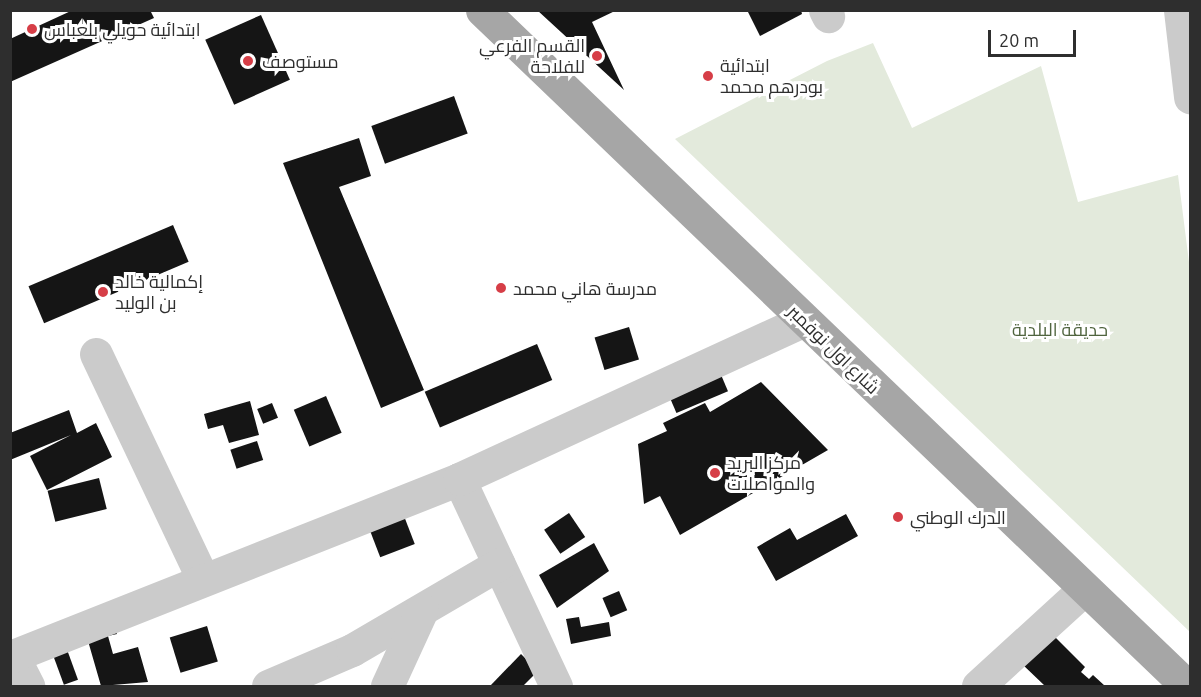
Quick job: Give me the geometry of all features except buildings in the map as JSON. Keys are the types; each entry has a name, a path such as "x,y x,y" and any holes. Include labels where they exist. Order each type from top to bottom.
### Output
{"main road":[{"name":"شارع اول نوفمبر","path":"483,10 1083,590 1187,687"}],"street":[{"path":"1180,10 1191,97"},
{"path":"28,687 12,657 203,579 459,479 804,320"},
{"path":"96,354 203,579"},
{"path":"459,479 556,687"},
{"path":"268,687 352,650 499,564"},
{"path":"978,687 1083,590"},
{"path":"387,687 422,610"}],"green space":[{"name":"حديقة البلدية","path":"873,43 912,128 1041,66 1078,202 1178,175 1190,270 1190,632 675,139 827,61"}],"place":[{"name":"ابتدائية حويلي بلعباس","path":"32,29"},
{"name":"القسم الفرعي للفلاحة","path":"597,56"},
{"name":"مستوصف","path":"248,61"},
{"name":"ابتدائية بودرهم محمد","path":"708,76"},
{"name":"مدرسة هاني محمد","path":"501,288"},
{"name":"إكمالية خالد بن الوليد","path":"103,292"},
{"name":"مركز البريد والمواصلات","path":"715,473"},
{"name":"الدرك الوطني","path":"898,517"}]}
